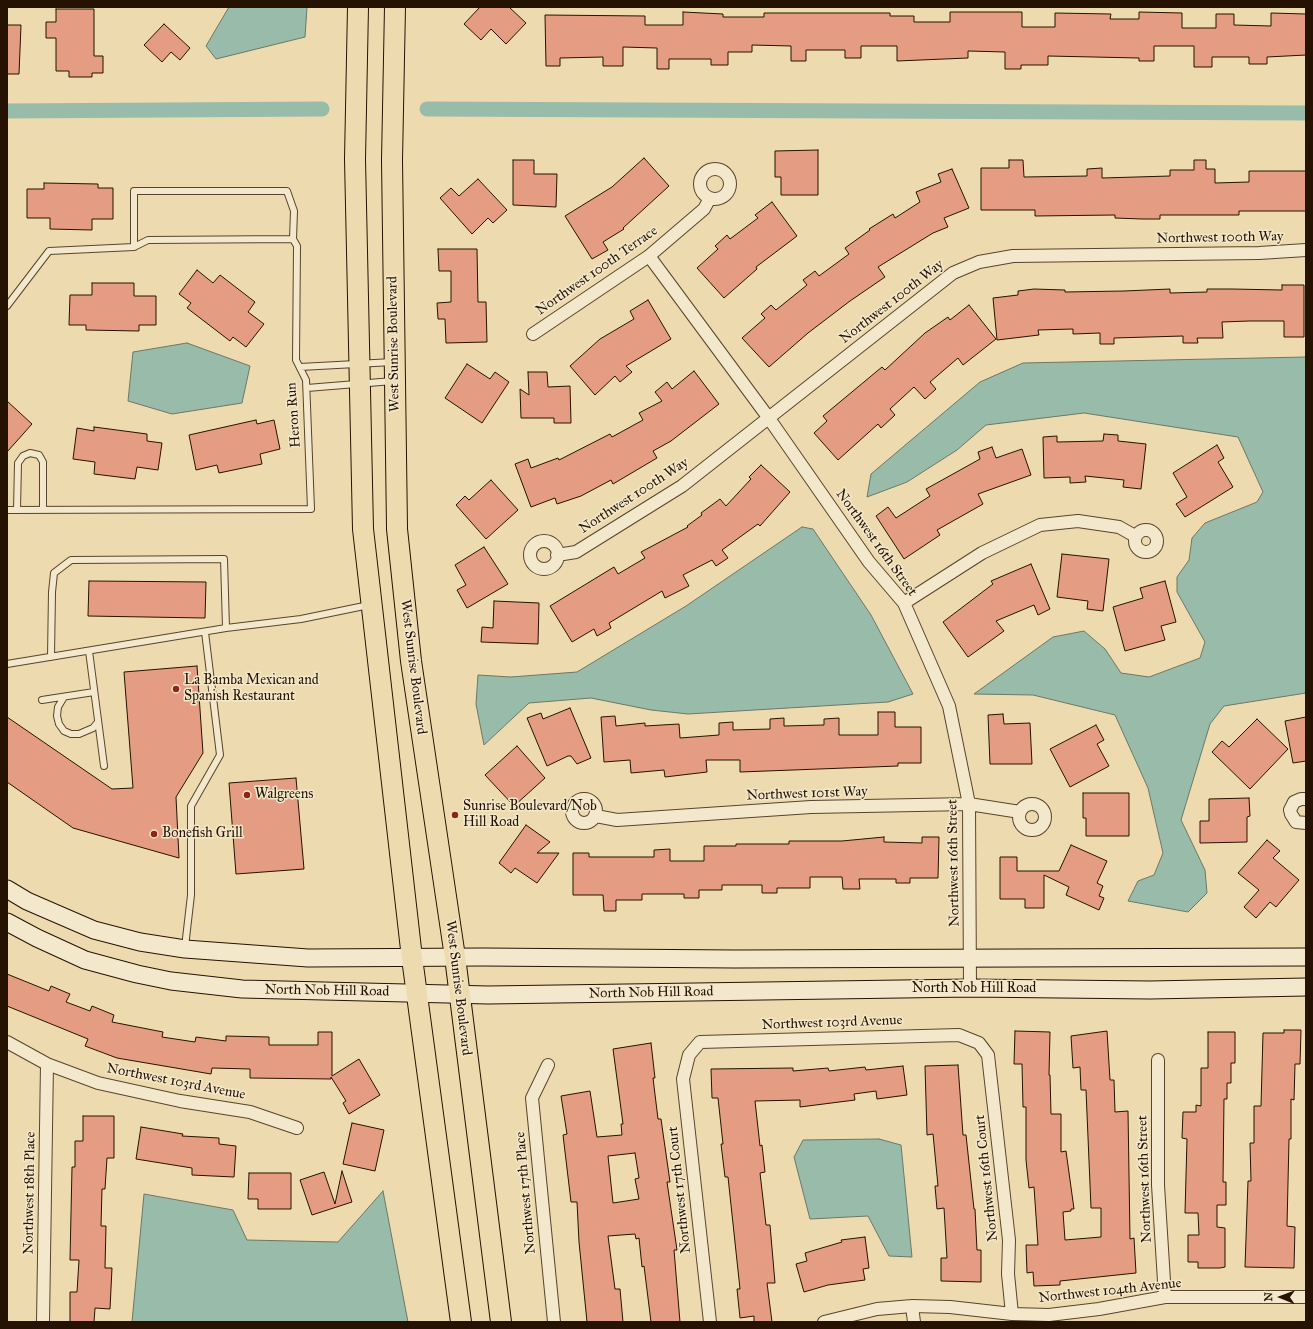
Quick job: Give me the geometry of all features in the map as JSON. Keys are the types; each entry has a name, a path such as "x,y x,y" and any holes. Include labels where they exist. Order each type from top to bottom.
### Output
{"highway":[{"path":"358,7 355,159 363,529 412,958 461,1322"},
{"name":"West Sunrise Boulevard","path":"395,7 392,160 394,372 398,544 411,661 454,957 501,1322"}],"main road":[{"path":"7,889 27,901 94,930 140,942 185,949 308,958 454,957 735,960 1306,957"},
{"name":"North Nob Hill Road","path":"7,922 37,938 85,960 136,974 171,981 242,989 458,994 794,992 970,988 1150,990 1306,987"}],"street":[{"name":"Northwest 100th Terrace","path":"533,334 649,256 704,209 710,198"},
{"name":"Northwest 100th Way","path":"558,555 576,552 682,486 953,273 979,262 1013,256 1259,253 1306,250"},
{"name":"Northwest 16th Street","path":"649,256 768,417 869,562 904,603 949,706 969,804 970,988"},
{"path":"904,603 982,553 1040,525 1078,521 1119,527 1136,536"},
{"path":"1306,799 1301,799 1294,802 1290,810 1296,822 1306,824"},
{"name":"Northwest 101st Way","path":"596,816 617,820 811,807 969,804 1020,812"},
{"name":"Northwest 103rd Avenue","path":"689,1055 700,1042 959,1035 979,1043"},
{"name":"Northwest 103rd Avenue","path":"7,1042 47,1064 98,1083 180,1101 250,1112 297,1128"},
{"name":"Northwest 16th Court","path":"979,1043 988,1056 1009,1240 1008,1274 1012,1314"},
{"name":"Northwest 17th Court","path":"689,1055 683,1078 710,1322"},
{"name":"Northwest 16th Street","path":"1158,1060 1158,1185 1165,1297"},
{"name":"Northwest 18th Place","path":"43,1322 47,1064"},
{"name":"Northwest 17th Place","path":"548,1064 532,1098 554,1322"},
{"name":"Northwest 104th Avenue","path":"824,1322 877,1309 912,1306 950,1307 1012,1314 1056,1314 1099,1309 1165,1297 1306,1297"},
{"path":"912,1306 914,1322"}],"lane":[{"name":"Heron Run","path":"7,510 311,509 307,388 306,380 296,360 298,246 294,238 294,211 287,190 134,191 134,247"},
{"path":"7,306 49,251 134,247 148,240 294,238"},
{"path":"300,367 360,373 394,372"},
{"path":"307,388 360,373 394,372"},
{"path":"17,510 18,463 23,456 30,453 39,455 44,462 43,510"},
{"path":"51,657 52,592 54,573 71,560 224,559 226,628"},
{"path":"7,664 226,628 301,619 372,604"},
{"path":"185,949 192,895 191,806 220,755 205,632"},
{"path":"89,651 104,766"},
{"path":"42,700 64,698 94,692"},
{"path":"64,698 58,707 57,716 59,724 64,731 71,734 79,734 93,728 98,722"}],"shaded area":[{"path":"229,7 307,7 305,37 216,59 206,46"},
{"path":"187,343 250,366 242,403 172,414 128,401 133,352"},
{"path":"1306,357 1306,693 1224,706 1210,724 1181,820 1205,870 1207,893 1188,912 1128,901 1138,881 1154,875 1163,853 1148,788 1115,715 1033,695 974,694 1053,637 1084,631 1105,649 1121,673 1149,677 1200,658 1205,642 1177,592 1177,577 1189,560 1192,538 1205,523 1257,502 1263,492 1238,437 1084,413 986,425 957,450 907,482 867,497 871,474 980,382 1023,363"},
{"path":"802,527 813,529 871,615 913,694 888,702 688,714 651,710 591,698 529,703 484,745 476,704 478,675 511,677 577,672 686,606"},
{"path":"879,1139 901,1145 912,1257 889,1256 868,1216 810,1219 794,1157 803,1140"},
{"path":"383,1191 408,1322 132,1322 144,1194 233,1210 247,1240 338,1242"}],"building":[{"path":"480,7 509,7 526,23 506,44 491,29 481,40 464,24"},
{"path":"56,9 94,9 94,56 103,56 103,73 92,73 92,77 69,77 69,71 56,71 56,38 46,38 46,22 56,22"},
{"path":"683,12 723,14 723,17 764,17 764,13 890,13 890,16 914,16 914,22 950,22 950,12 1022,12 1022,27 1055,27 1055,13 1111,14 1110,19 1139,19 1139,12 1182,13 1182,28 1216,28 1216,14 1234,14 1234,25 1271,26 1271,13 1306,14 1306,55 1267,57 1267,64 1249,64 1249,57 1212,57 1212,67 1194,67 1194,46 1154,46 1154,61 1139,61 1139,58 1048,56 1048,65 1021,65 1021,69 1005,69 1005,52 968,51 968,58 897,61 897,46 861,46 861,58 845,58 845,50 806,50 806,61 791,61 791,46 752,45 752,52 728,52 728,65 711,65 711,59 669,59 669,69 657,69 657,48 623,47 623,66 603,66 603,57 560,58 560,66 546,66 545,15 645,16 645,25 683,25"},
{"path":"164,24 190,48 180,60 171,52 162,62 144,45"},
{"path":"7,25 21,25 19,74 7,74"},
{"path":"818,150 818,195 781,195 781,177 775,177 775,151"},
{"path":"644,158 669,186 623,228 624,229 603,242 608,250 592,259 565,216 612,187"},
{"path":"513,160 534,160 534,174 557,174 556,207 513,205"},
{"path":"1009,160 1023,160 1024,177 1087,176 1087,169 1102,168 1102,178 1170,176 1170,170 1194,170 1194,160 1206,160 1206,169 1215,169 1215,183 1249,182 1249,171 1306,171 1306,211 1239,211 1239,215 1160,215 1160,219 1142,219 1115,218 1115,215 1035,216 1035,210 981,210 981,168 1009,168"},
{"path":"952,169 969,208 944,218 948,227 933,233 878,267 885,277 808,333 769,367 742,338 765,318 761,314 771,305 776,310 807,285 803,280 815,271 819,276 849,254 845,248 870,230 869,229 893,214 895,218 920,202 916,192 941,182 938,174"},
{"path":"478,179 507,210 493,223 488,218 472,234 440,198 451,188 459,196"},
{"path":"44,183 98,184 98,188 113,188 113,219 92,219 92,230 50,229 50,218 27,218 27,189 44,189"},
{"path":"772,202 797,236 756,267 757,269 724,298 697,268 718,249 715,246 727,235 730,239 758,218 755,215"},
{"path":"438,249 477,249 478,302 486,302 487,342 446,343 445,319 438,319 437,303 451,302 451,271 439,271"},
{"path":"197,270 213,283 220,275 255,302 248,312 264,324 246,347 233,337 230,341 187,308 191,303 179,294"},
{"path":"92,283 134,283 134,296 156,296 156,325 139,325 139,331 86,330 86,325 69,325 70,295 92,295"},
{"path":"1282,285 1304,285 1304,337 1284,337 1284,321 1249,321 1222,322 1223,338 1197,338 1198,343 1183,343 1183,336 1114,338 1114,344 1100,344 1100,333 1073,334 1073,329 1038,330 1039,335 997,340 993,298 1018,295 1018,291 1034,289 1065,290 1065,292 1170,289 1170,293 1207,292 1207,289 1282,290"},
{"path":"648,300 671,339 626,366 632,372 620,382 615,376 595,395 570,366 600,339 634,319 630,311"},
{"path":"969,305 996,339 963,365 958,358 930,382 936,389 925,399 914,387 890,409 895,415 881,428 878,424 838,460 814,433 827,421 823,416 882,367 885,370 925,333 948,317 950,320"},
{"path":"467,364 490,379 495,372 509,382 482,423 445,398"},
{"path":"694,371 719,404 671,441 653,451 657,458 613,484 611,480 581,496 557,504 555,498 531,507 515,464 528,459 531,468 558,458 559,460 610,434 612,437 643,420 639,413 662,401 655,392 667,382 672,389"},
{"path":"528,372 547,372 548,387 570,386 571,423 554,423 554,418 521,418 520,389 529,395"},
{"path":"7,401 32,424 7,452"},
{"path":"256,420 257,424 274,420 280,449 260,454 262,464 219,473 217,465 196,470 189,435"},
{"path":"94,427 147,434 147,441 162,443 158,470 137,467 135,479 94,474 95,462 73,459 77,428 94,431"},
{"path":"1104,434 1118,435 1118,441 1146,444 1141,489 1123,487 1124,480 1085,476 1086,482 1070,483 1070,477 1044,478 1043,437 1057,436 1057,442 1103,441"},
{"path":"1217,445 1224,458 1218,462 1233,487 1185,517 1176,504 1187,497 1173,473"},
{"path":"992,447 996,458 1022,449 1031,475 978,494 983,504 937,530 940,535 904,559 876,516 888,507 896,518 930,496 926,489 980,459 978,452"},
{"path":"761,465 790,492 760,526 758,524 722,550 728,558 716,566 712,560 683,575 689,586 665,598 662,591 609,623 611,628 597,636 594,629 572,642 550,606 614,567 618,574 645,558 641,552 688,527 687,526 702,515 701,513 720,499 726,506 751,479 749,477"},
{"path":"491,480 518,510 486,539 456,505 465,496 469,500"},
{"path":"484,547 508,584 467,608 457,590 466,585 455,565"},
{"path":"1062,554 1109,559 1103,611 1087,609 1088,601 1057,597"},
{"path":"1031,564 1050,609 1038,615 1034,605 996,621 1004,631 968,657 943,622 993,584 991,581"},
{"path":"89,581 206,582 205,618 88,616"},
{"path":"1165,581 1176,622 1161,626 1165,640 1125,651 1113,607 1143,598 1140,588"},
{"path":"494,601 539,603 538,644 481,642 482,627 493,628"},
{"path":"197,666 203,753 176,797 179,858 73,828 7,782 7,717 112,789 133,788 124,672"},
{"path":"570,708 591,758 577,764 571,756 568,756 547,766 527,718 541,713 543,719"},
{"path":"878,712 895,712 895,727 921,727 921,763 898,763 898,766 740,772 740,760 706,760 707,772 665,777 664,770 631,773 630,760 604,762 601,717 615,716 616,726 645,723 645,726 679,724 680,738 719,735 719,723 733,722 733,730 770,729 770,719 784,718 784,726 824,725 824,719 839,718 839,735 878,735"},
{"path":"1003,714 1004,724 1030,723 1032,764 990,764 988,715"},
{"path":"1306,717 1306,761 1293,763 1285,721"},
{"path":"1257,719 1288,749 1250,789 1212,752 1222,741 1229,747"},
{"path":"1096,725 1104,740 1097,744 1109,766 1070,787 1050,749"},
{"path":"517,746 545,778 514,806 485,775"},
{"name":"Walgreens","path":"296,778 304,869 236,874 229,783"},
{"path":"1083,793 1129,793 1129,836 1086,836 1086,818 1083,818"},
{"path":"1249,798 1250,816 1247,817 1247,842 1200,843 1200,821 1209,821 1209,799"},
{"path":"526,825 550,842 537,853 559,853 537,883 515,868 511,873 499,863"},
{"path":"884,837 884,842 922,843 922,837 939,837 938,878 910,878 910,883 896,883 896,879 859,879 860,889 843,889 842,877 810,877 810,888 777,888 777,893 762,893 762,885 722,885 722,890 699,890 699,898 684,898 684,894 642,894 642,900 616,900 616,911 604,911 603,895 573,895 573,853 589,853 589,857 654,857 654,850 670,849 670,861 704,861 704,846 736,846 736,844 789,844 789,841 842,841"},
{"path":"1267,840 1280,851 1273,858 1299,880 1276,907 1270,902 1256,918 1244,907 1259,890 1238,873"},
{"path":"1071,845 1107,861 1097,883 1103,886 1099,896 1104,898 1099,910 1066,895 1069,887 1044,875 1044,908 1025,908 1025,899 1000,899 1000,857 1017,857 1017,871 1059,871"},
{"path":"7,974 49,991 51,986 70,994 66,1002 90,1011 92,1006 114,1015 112,1022 163,1032 162,1037 195,1042 196,1037 226,1041 226,1036 269,1037 269,1045 318,1045 318,1032 332,1032 332,1076 359,1059 380,1095 349,1114 343,1103 346,1101 331,1077 331,1079 250,1078 250,1069 212,1068 211,1074 117,1058 85,1046 88,1039 7,1006"},
{"path":"1284,1030 1301,1030 1300,1064 1295,1064 1294,1100 1291,1099 1291,1139 1289,1139 1287,1226 1295,1227 1294,1268 1245,1267 1248,1181 1251,1181 1250,1143 1254,1143 1254,1106 1261,1106 1263,1033 1284,1033"},
{"path":"1015,1031 1050,1032 1049,1075 1051,1114 1061,1114 1061,1152 1066,1151 1074,1209 1063,1212 1065,1240 1101,1237 1101,1208 1091,1208 1086,1090 1081,1090 1080,1067 1073,1068 1071,1036 1107,1031 1110,1080 1114,1080 1115,1112 1128,1111 1130,1239 1134,1238 1136,1273 1060,1281 1060,1285 1034,1286 1033,1272 1027,1273 1026,1245 1038,1245 1034,1187 1029,1188 1026,1160 1026,1107 1023,1107 1022,1064 1014,1064"},
{"path":"1208,1032 1235,1032 1235,1063 1231,1063 1231,1083 1227,1083 1227,1099 1224,1099 1223,1182 1226,1182 1226,1205 1217,1205 1217,1227 1225,1228 1225,1267 1220,1268 1198,1268 1198,1262 1188,1262 1188,1235 1199,1235 1198,1213 1185,1213 1187,1139 1182,1138 1183,1112 1196,1112 1196,1105 1201,1106 1201,1068 1208,1068"},
{"path":"651,1043 655,1078 653,1078 658,1119 661,1119 670,1182 667,1182 677,1250 674,1250 680,1322 651,1322 639,1238 636,1239 635,1234 608,1236 615,1289 620,1289 623,1322 587,1322 579,1242 577,1202 571,1202 563,1135 567,1134 561,1096 590,1091 597,1137 622,1135 621,1124 623,1124 613,1049","holes":["635,1153 639,1178 635,1179 639,1199 613,1203 608,1156"]},
{"path":"958,1065 963,1135 966,1135 975,1209 977,1250 981,1250 981,1282 941,1281 941,1258 947,1258 944,1208 937,1209 935,1186 938,1186 933,1134 927,1135 925,1066"},
{"path":"903,1066 907,1095 877,1099 876,1091 854,1094 855,1100 800,1107 800,1100 755,1101 760,1146 762,1145 765,1172 760,1173 766,1225 770,1225 775,1283 767,1283 772,1322 754,1322 754,1316 740,1318 737,1289 740,1289 728,1177 725,1177 718,1098 712,1098 711,1069 793,1068 793,1071 828,1068 829,1071 865,1067 866,1070"},
{"path":"83,1116 114,1116 114,1158 107,1158 105,1189 102,1189 101,1226 106,1226 105,1268 112,1268 110,1309 95,1308 94,1322 70,1322 70,1292 77,1292 79,1260 70,1260 72,1167 75,1167 75,1141 83,1141"},
{"path":"352,1123 384,1130 375,1171 343,1164"},
{"path":"141,1127 183,1134 182,1136 219,1138 219,1144 236,1146 234,1177 192,1175 192,1168 136,1159"},
{"path":"342,1171 352,1202 312,1215 300,1180 324,1172 335,1204"},
{"path":"249,1173 291,1173 291,1209 258,1209 258,1199 248,1199"},
{"path":"865,1237 869,1268 863,1269 865,1280 828,1285 804,1292 796,1264 807,1261 805,1253 842,1242 841,1240"}],"waterway":[{"path":"7,111 322,109"},
{"path":"427,109 1306,113"}],"place":[{"name":"La Bamba Mexican and Spanish Restaurant","path":"176,689"},
{"name":"Walgreens","path":"247,795"},
{"name":"Sunrise Boulevard/Nob Hill Road","path":"455,815"},
{"name":"Bonefish Grill","path":"154,834"}]}
